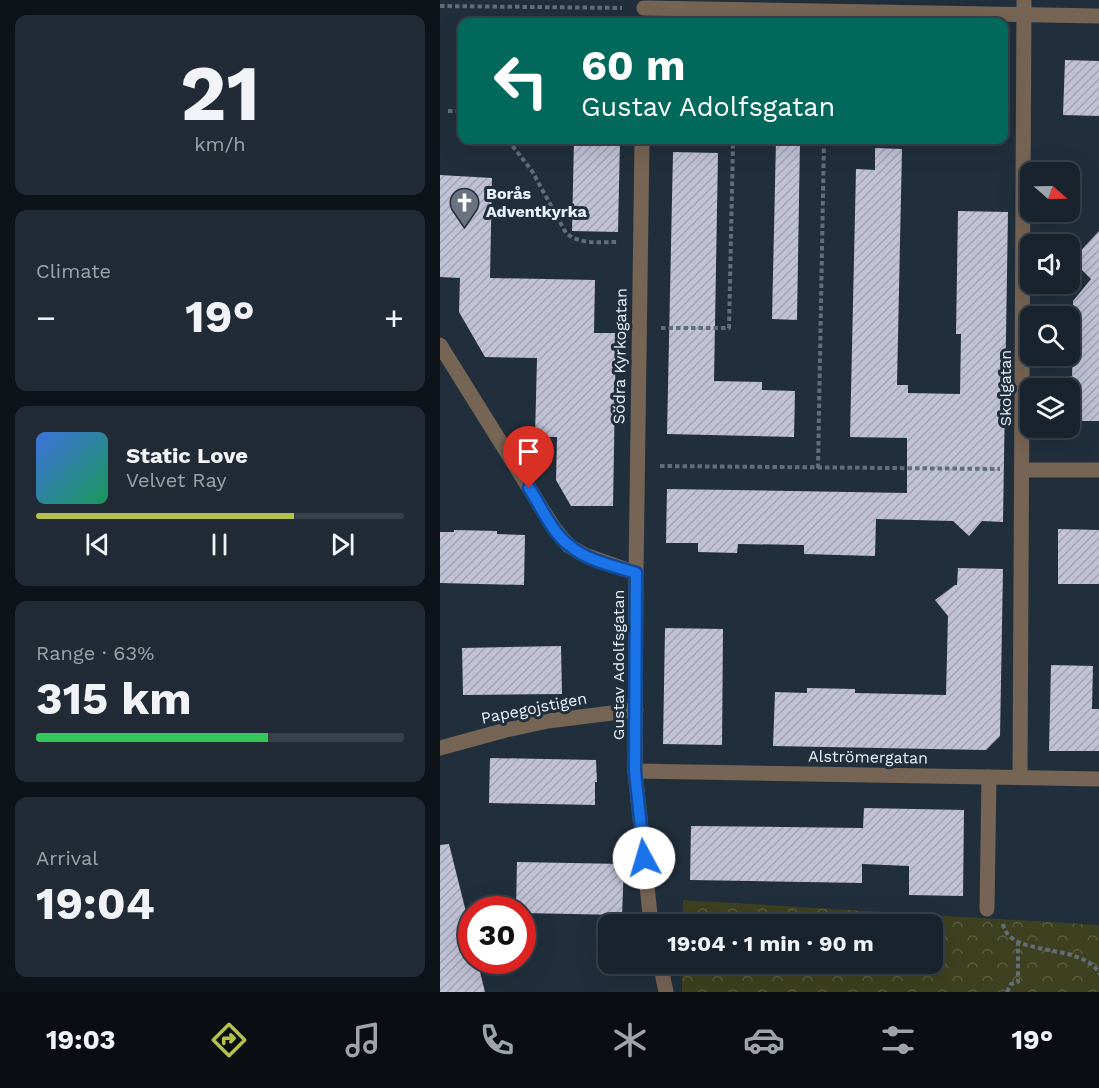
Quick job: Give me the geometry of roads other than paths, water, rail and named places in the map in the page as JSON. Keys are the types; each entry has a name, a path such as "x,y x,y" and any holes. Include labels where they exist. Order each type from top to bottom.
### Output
{"street":[{"path":"644,10 1024,7 1100,16"},
{"name":"Skolgatan","path":"1020,777 1024,7"},
{"name":"Södra Kyrkogatan","path":"636,573 642,144"},
{"name":"Gustav Adolfsgatan","path":"440,345 548,518 569,546 585,555 636,573 635,771 650,914"},
{"path":"1022,470 1100,470"},
{"name":"Papegojstigen","path":"440,748 548,721 636,710"},
{"name":"Alströmergatan","path":"635,771 1100,779"},
{"path":"987,909 989,777"},
{"path":"662,974 666,992"}],"place":[{"name":"Borås Adventkyrka","path":"465,228"}]}
